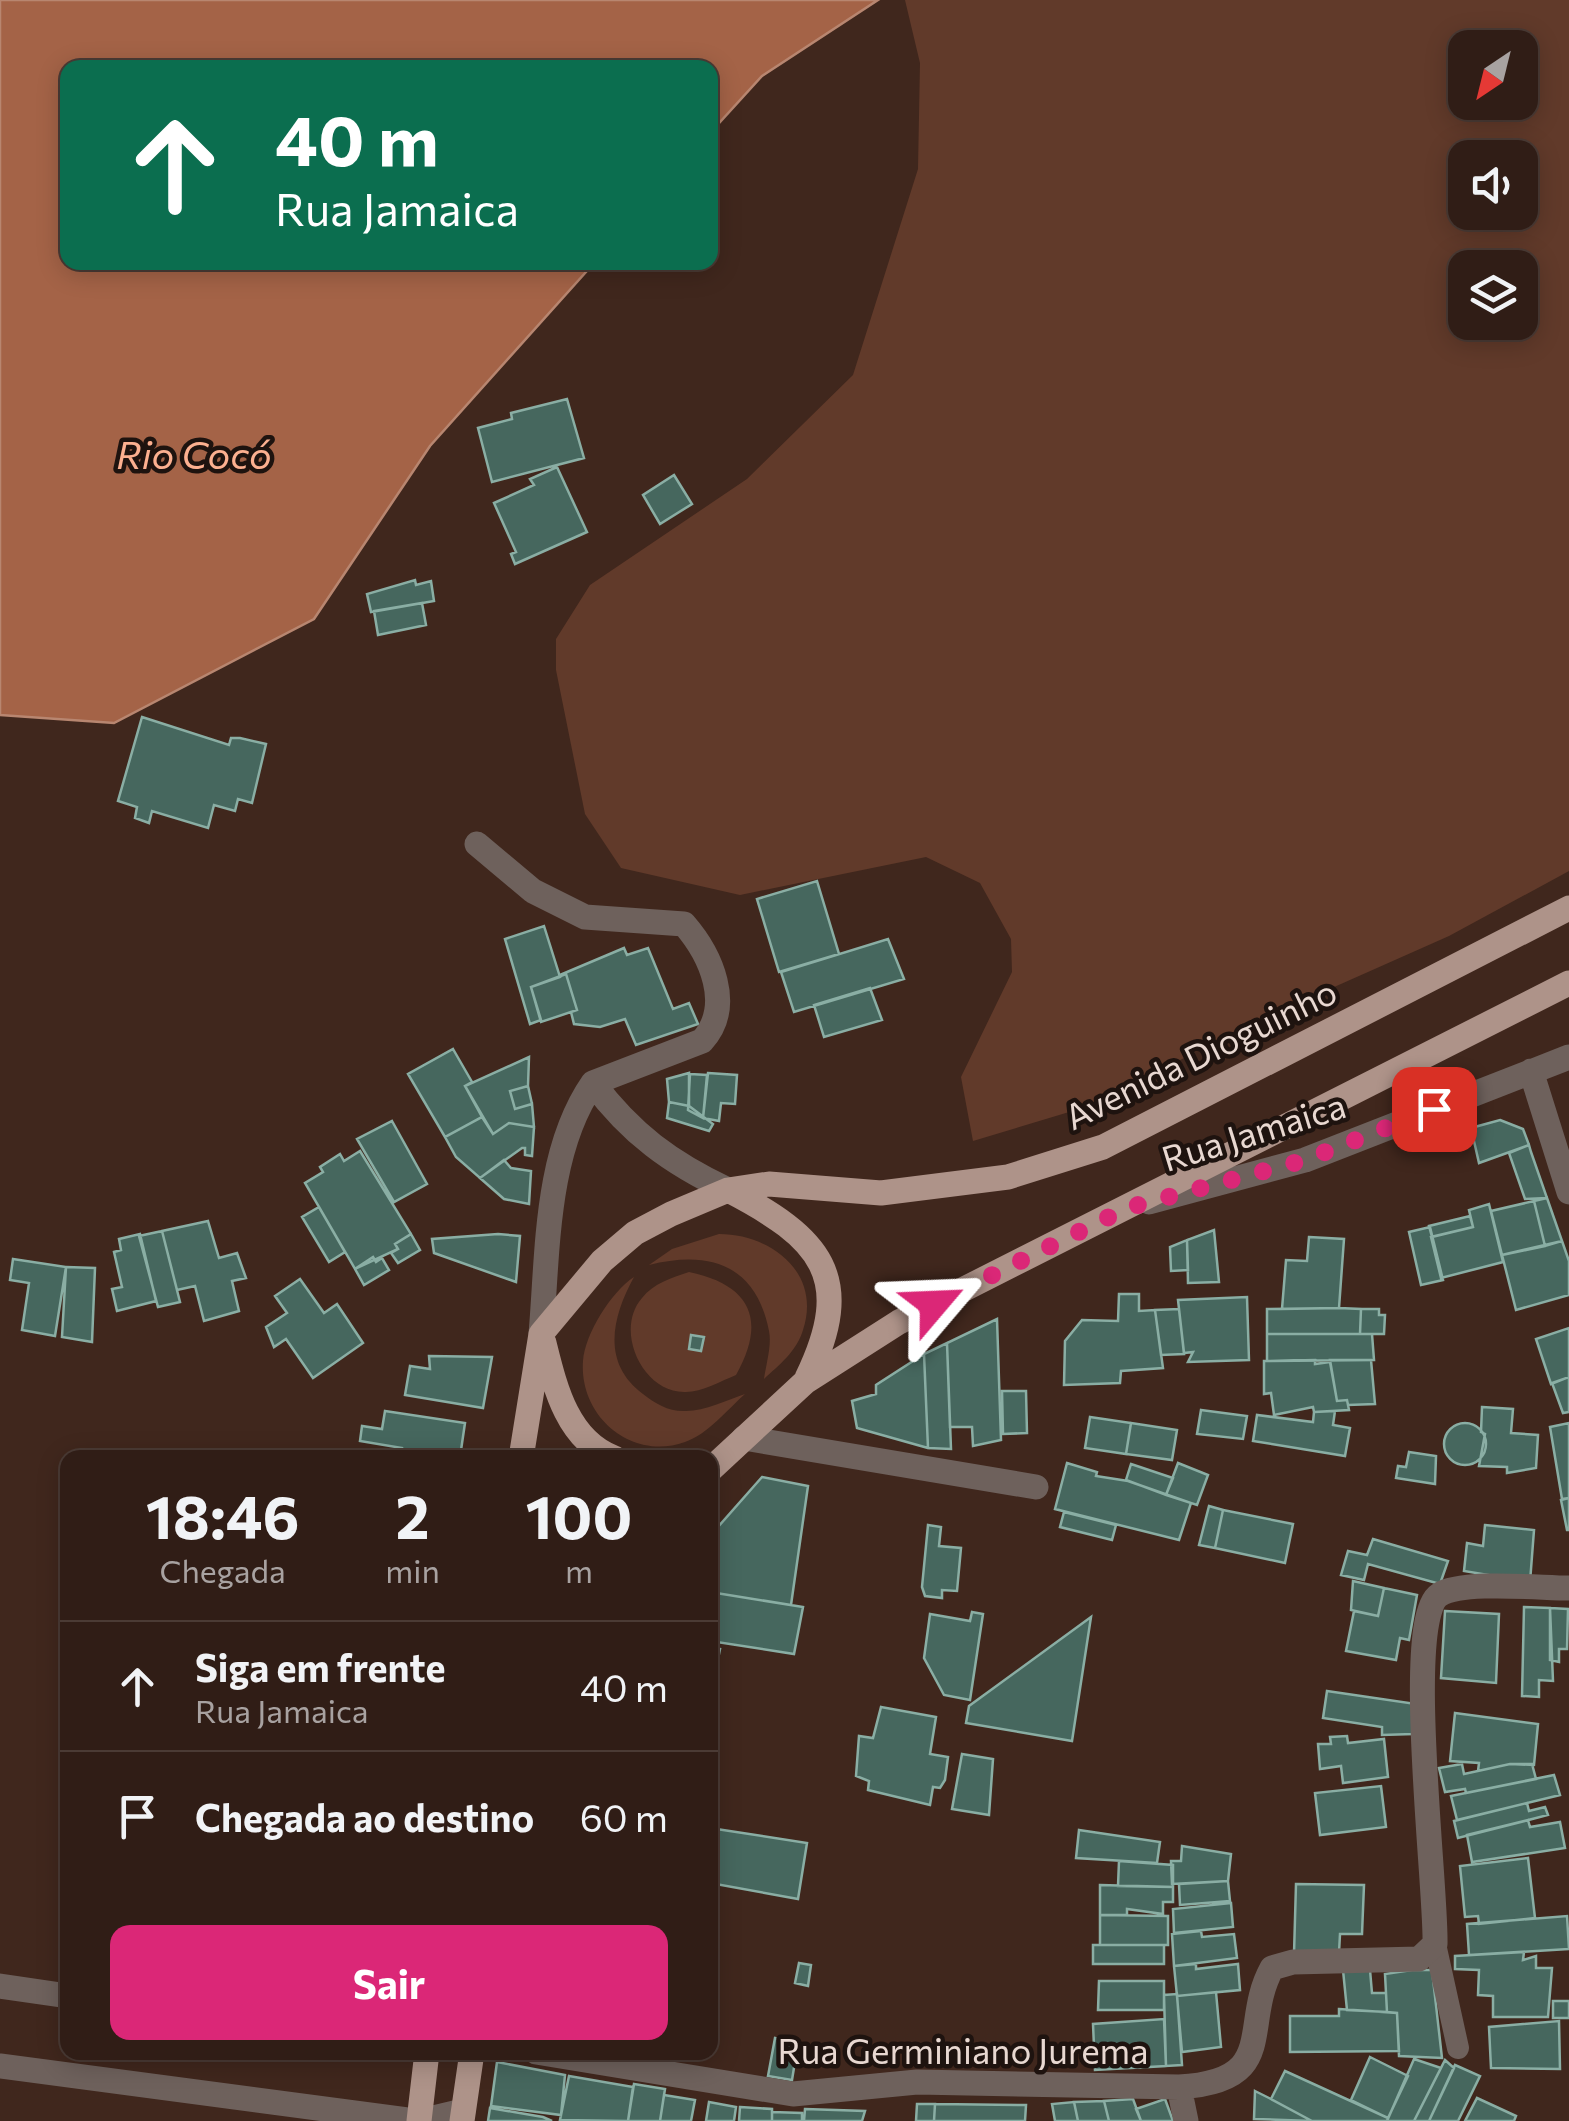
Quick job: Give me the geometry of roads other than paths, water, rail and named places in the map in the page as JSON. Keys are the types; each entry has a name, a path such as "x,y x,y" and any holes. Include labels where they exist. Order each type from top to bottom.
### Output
{"main road":[{"name":"Avenida Dioguinho","path":"541,1334 602,1261 634,1233 728,1190 769,1184 881,1192 1008,1178 1103,1147 1569,908"},
{"path":"718,1461 805,1382 899,1322 1569,983"},
{"path":"728,1190 777,1218 824,1266 830,1316 824,1342 805,1382"},
{"path":"523,1450 541,1334"},
{"path":"541,1334 565,1411 579,1434 602,1450"},
{"path":"418,2121 426,2060"},
{"path":"462,2116 471,2060"}],"street":[{"path":"476,844 534,891 584,917 684,924 704,946 720,1006 715,1027 702,1041 593,1084 574,1117 551,1216 541,1334"},
{"name":"Rua Jamaica","path":"1127,1208 1305,1160 1569,1057"},
{"path":"1531,1071 1569,1192"},
{"path":"593,1084 625,1124 657,1152 728,1190"},
{"path":"744,1438 1036,1487"},
{"path":"1435,1944 1424,1744 1423,1638 1430,1604 1440,1594 1465,1589 1569,1588"},
{"name":"Rua Germiniano Jurema","path":"585,2060 793,2094 917,2082 1205,2085 1228,2077 1256,2044 1272,1968 1293,1962 1419,1959 1435,1944"},
{"path":"0,1986 60,1995"},
{"path":"0,2066 418,2121 462,2116"},
{"path":"1179,2086 1186,2121"}],"lane":[{"path":"1435,1944 1458,2048"}],"water":[{"name":"Rio Cocó","path":"0,0 878,0 762,76 718,124 718,60 60,60 60,270 588,270 430,446 314,619 114,723 0,715"}]}
